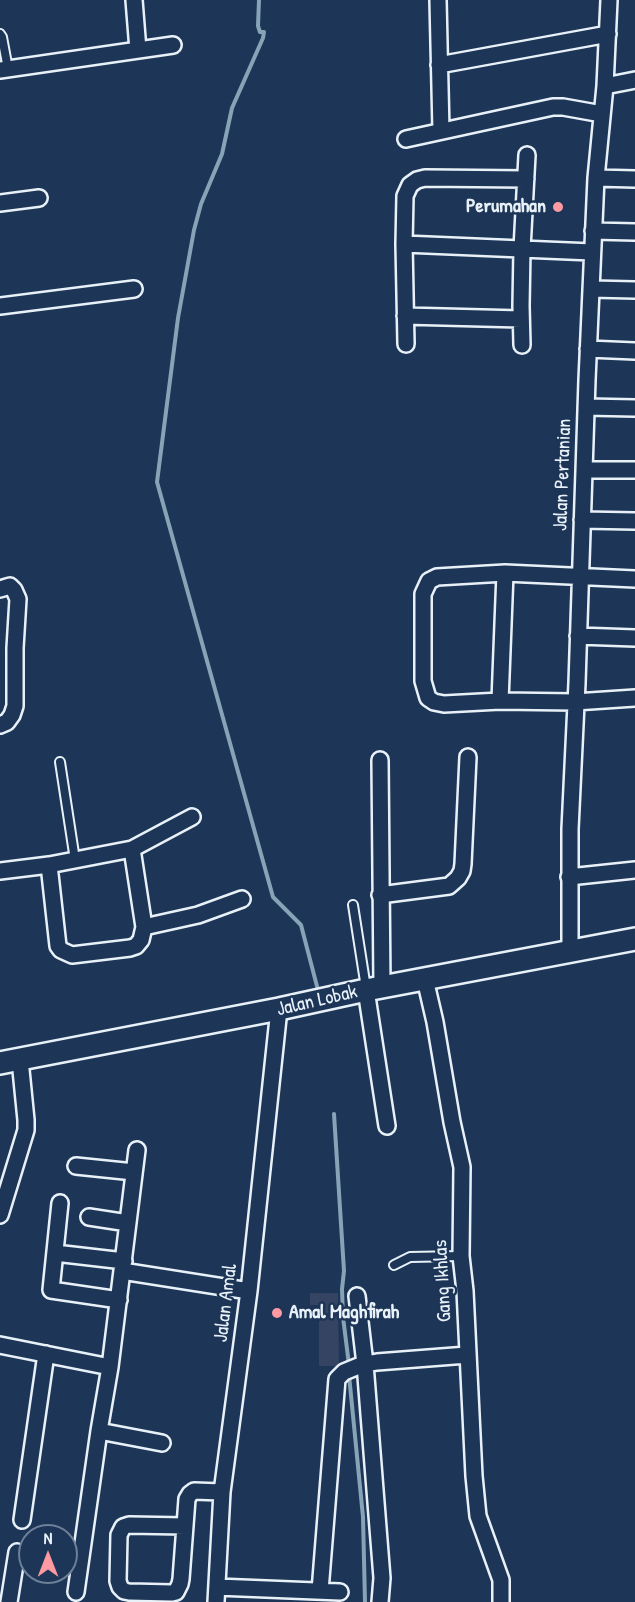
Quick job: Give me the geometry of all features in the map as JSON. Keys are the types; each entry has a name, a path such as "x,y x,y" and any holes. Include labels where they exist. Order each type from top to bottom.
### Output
{"main road":[{"name":"Jalan Lobak","path":"10,1061 279,1010 374,988 635,939"}],"street":[{"path":"134,0 138,50"},
{"path":"438,0 441,131"},
{"name":"Jalan Pertanian","path":"570,952 569,877 592,252 609,0"},
{"path":"439,65 608,34"},
{"path":"4,69 173,45"},
{"path":"605,86 635,80"},
{"path":"406,139 553,107 602,114"},
{"path":"522,345 522,249 527,155"},
{"path":"406,344 405,196 411,185 425,178 526,179"},
{"path":"596,178 635,179"},
{"path":"0,203 39,198"},
{"path":"593,231 635,232"},
{"path":"404,244 592,252"},
{"path":"0,306 134,289"},
{"path":"591,289 635,290"},
{"path":"405,316 521,319"},
{"path":"588,350 635,351"},
{"path":"586,407 635,408"},
{"path":"584,470 635,470"},
{"path":"582,520 635,521"},
{"path":"500,701 505,573"},
{"path":"635,579 505,573 437,576 429,581 423,594 423,681 428,698 435,702 444,704 500,701 575,702 635,698"},
{"path":"0,589 10,586 18,599 7,650 15,706 7,722 0,725"},
{"path":"578,636 635,638"},
{"path":"380,895 449,886 458,878 463,864 468,757"},
{"path":"380,760 380,895 374,988 387,1126"},
{"path":"0,872 132,849 192,817"},
{"path":"49,865 58,946 61,950 72,955 130,948 136,946 141,940 144,927 132,849"},
{"path":"569,877 635,870"},
{"path":"144,927 198,915 243,899"},
{"name":"Gang Ikhlas","path":"425,979 462,1167 461,1256 465,1291 474,1476 478,1516 501,1580 501,1602"},
{"name":"Jalan Amal","path":"217,1595 222,1492 249,1291 279,1010"},
{"path":"0,1215 26,1130 26,1120 10,1061"},
{"path":"76,1592 110,1367 137,1150"},
{"path":"76,1166 134,1172"},
{"path":"60,1203 51,1290 119,1300"},
{"path":"89,1217 128,1223"},
{"path":"55,1253 249,1291"},
{"path":"357,1296 382,1578 380,1602"},
{"path":"0,1345 110,1367"},
{"path":"22,1520 46,1354"},
{"path":"320,1590 337,1379 344,1372 363,1364 467,1355"},
{"path":"99,1431 162,1443"},
{"path":"185,1526 129,1525 123,1527 119,1535 118,1581 124,1591 176,1592 181,1579 185,1526 187,1499 194,1491 222,1492"},
{"path":"9,1602 17,1552"},
{"path":"217,1595 320,1590 340,1592"}],"lane":[{"path":"0,34 4,69"},
{"path":"60,762 75,860"},
{"path":"353,905 374,988"},
{"path":"394,1265 411,1257 461,1256"}],"shaded area":[{"path":"310,1293 338,1293 339,1366 319,1366 319,1305 310,1305"}],"waterway":[{"path":"259,0 258,26 260,32 264,32 263,38 232,108 222,154 201,204 194,230 178,318 157,482 273,897 301,925 319,994"},
{"path":"334,1114 344,1271 343,1317 349,1365"},
{"path":"349,1375 363,1517 365,1602"}],"place":[{"name":"Perumahan","path":"558,207"},
{"name":"Amal Maghfirah","path":"277,1313"}]}
